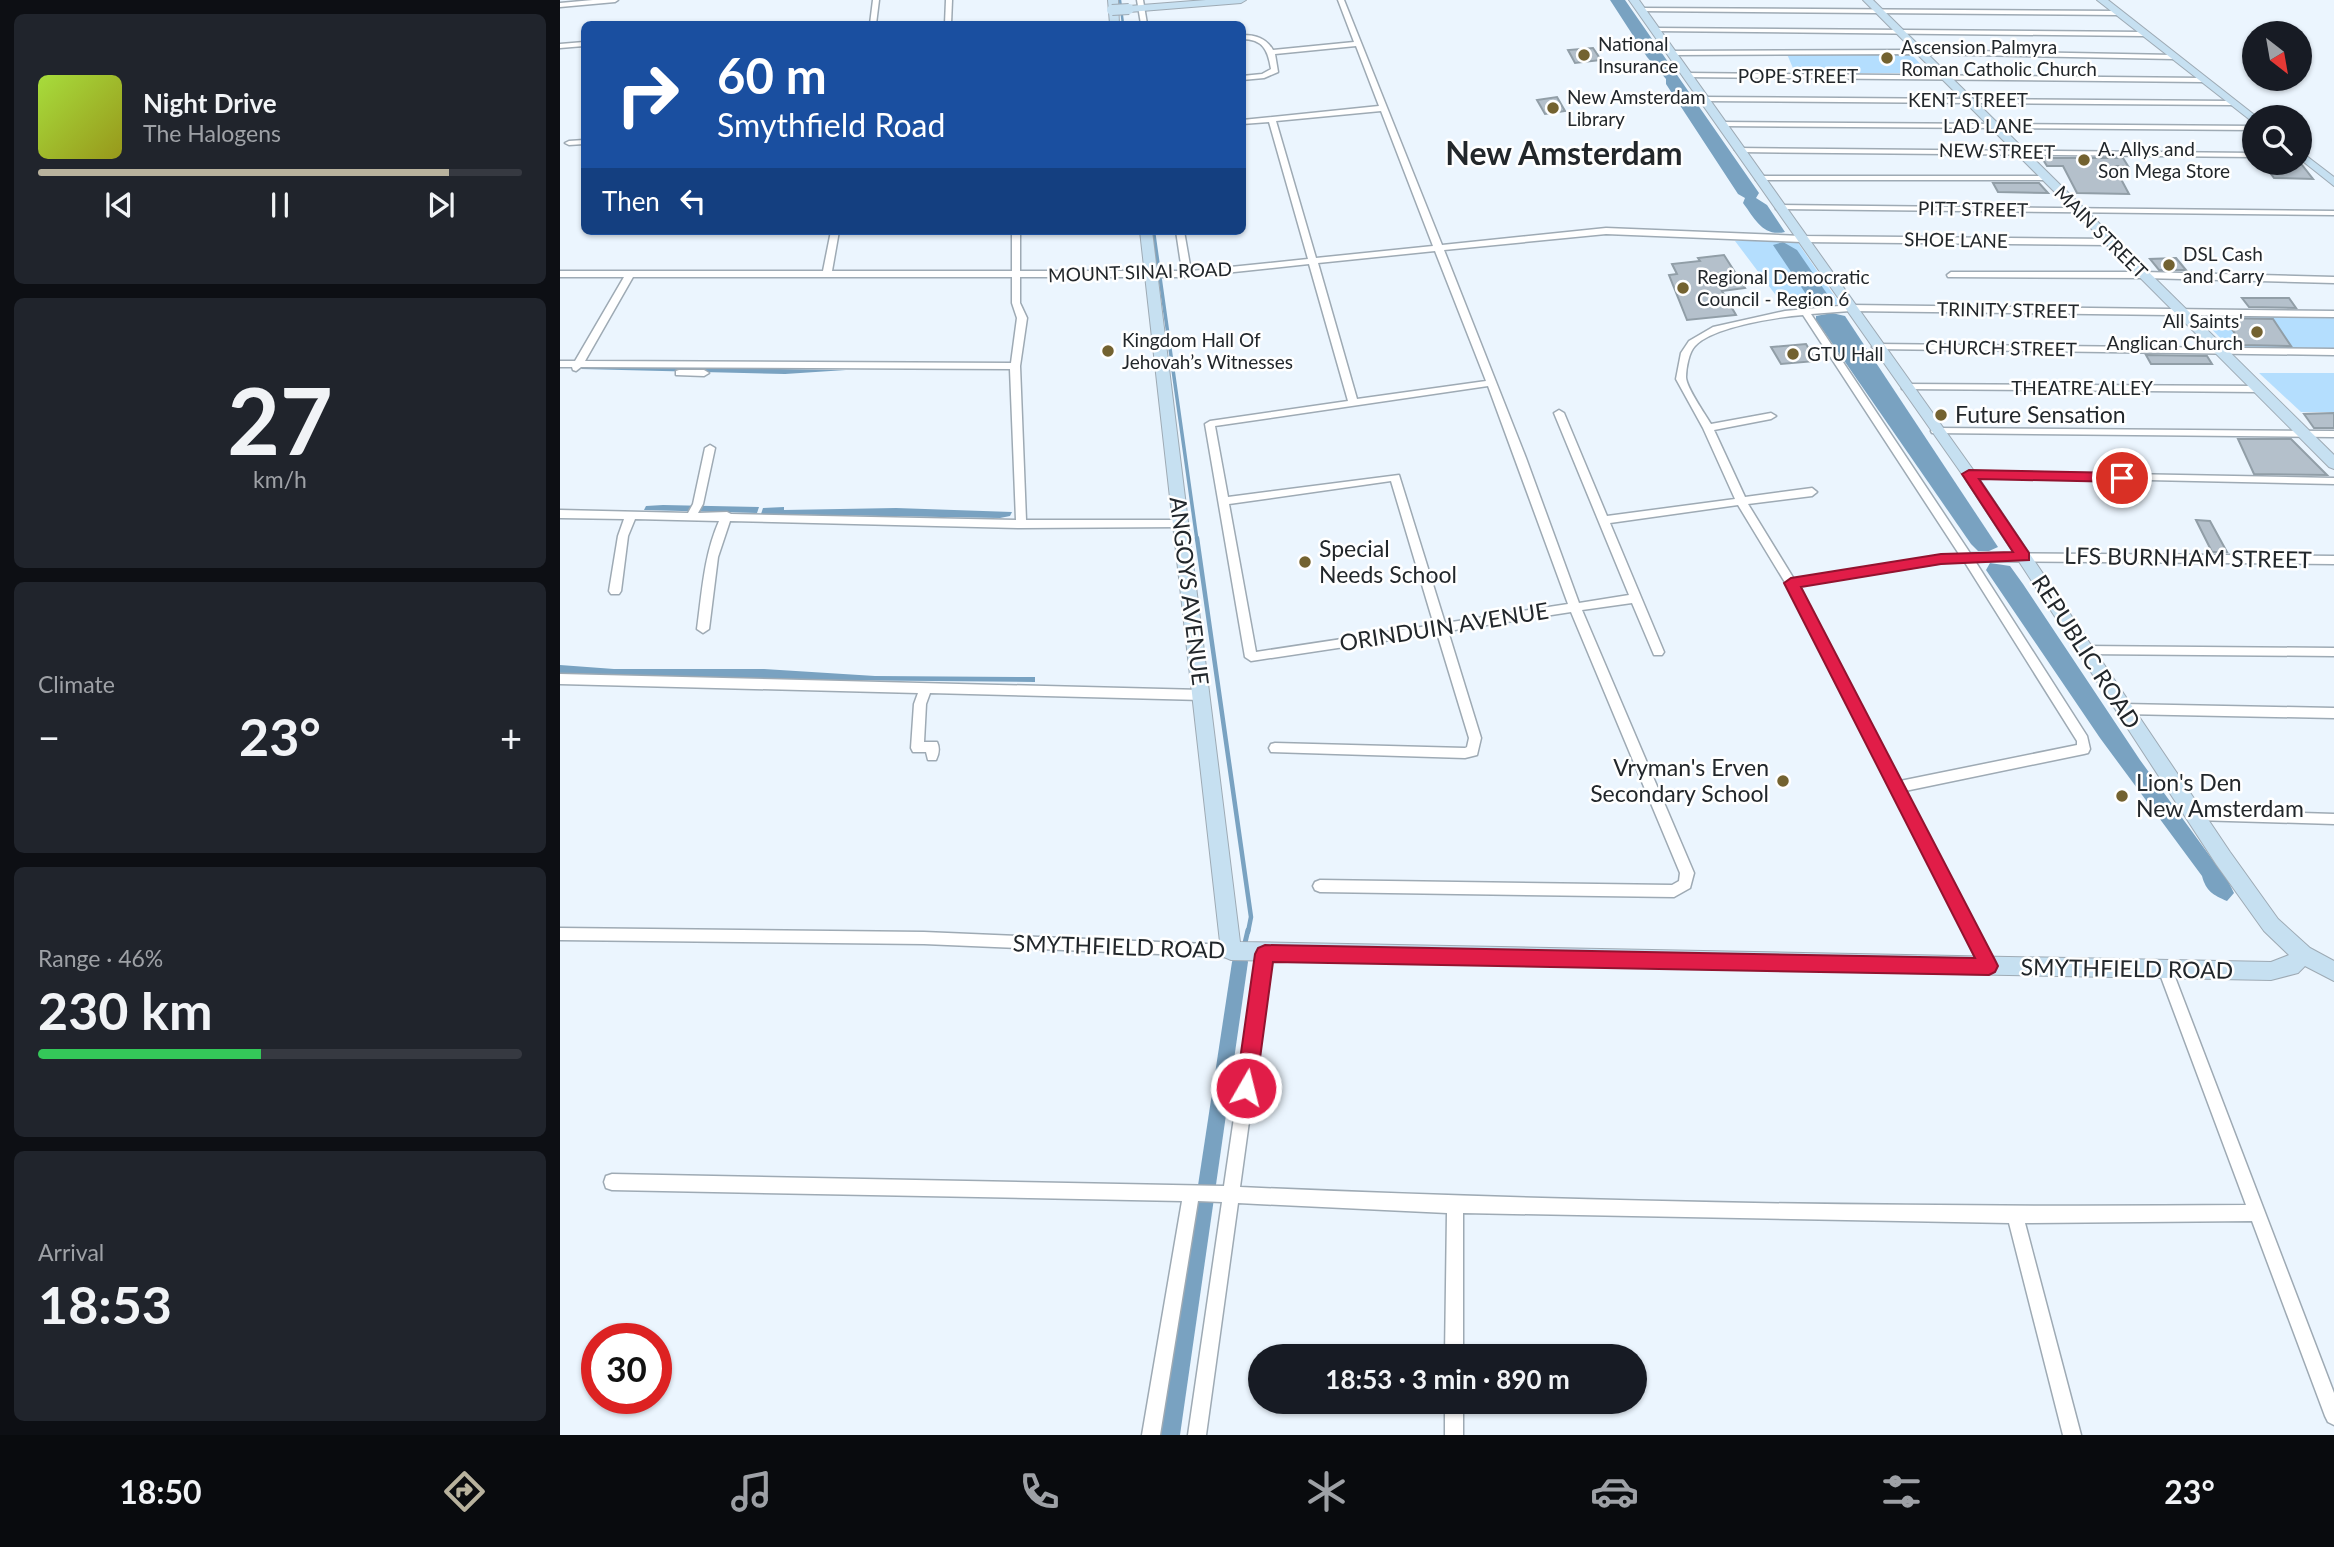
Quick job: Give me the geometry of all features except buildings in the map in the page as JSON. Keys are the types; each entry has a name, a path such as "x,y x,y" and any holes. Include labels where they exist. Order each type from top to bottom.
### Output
{"street":[{"path":"560,5 615,0"},
{"path":"873,21 876,0"},
{"path":"947,21 949,0"},
{"path":"1113,7 1129,9 1140,4 1241,0"},
{"path":"1320,886 1674,891 1685,884 1688,873 1575,607 1521,458 1341,0"},
{"name":"MAIN STREET","path":"1868,0 2334,464"},
{"path":"2102,0 2242,111"},
{"path":"1638,5 1880,12 2119,13"},
{"name":"REPUBLIC ROAD","path":"1638,5 1936,431 1969,474 2123,709 2271,925 2303,955 2334,972"},
{"path":"1656,30 2143,34"},
{"path":"1246,37 1260,37 1273,52 1275,71 1272,74 1246,77"},
{"path":"560,46 581,44"},
{"path":"1273,52 1359,44"},
{"path":"1671,53 1920,52 2174,57"},
{"name":"POPE STREET","path":"1687,75 1944,75 2203,80"},
{"name":"KENT STREET","path":"1703,99 2232,103"},
{"path":"1246,122 1384,108"},
{"path":"1272,119 1353,402"},
{"name":"LAD LANE","path":"1722,124 2242,128"},
{"path":"569,143 581,142"},
{"name":"NEW STREET","path":"1739,150 2242,155"},
{"path":"2312,165 2334,183"},
{"path":"1759,178 2047,178"},
{"name":"PITT STREET","path":"1779,207 2334,213"},
{"name":"MOUNT SINAI ROAD","path":"560,274 1170,275 1606,231 1802,239"},
{"path":"827,274 834,235"},
{"path":"1016,235 1016,303 1022,318 1015,366 1021,524"},
{"name":"ANGOYS AVENUE","path":"1147,235 1155,275 1180,524 1231,951"},
{"path":"1181,235 1187,274"},
{"name":"SHOE LANE","path":"1802,239 2110,242"},
{"path":"576,368 631,274"},
{"path":"1951,275 2144,275 2334,280"},
{"name":"TRINITY STREET","path":"1708,428 1681,379 1686,353 1692,343 1716,330 1755,319 1850,309 2334,314"},
{"path":"1805,312 1967,557 2083,740 2084,749 1897,787"},
{"name":"CHURCH STREET","path":"1877,347 2334,352"},
{"path":"560,364 576,368 704,373"},
{"path":"560,372 576,368 1015,366"},
{"path":"1275,748 1453,753 1473,751 1475,738 1395,477 1224,501 1210,424 1490,383"},
{"name":"THEATRE ALLEY","path":"1905,387 2258,389"},
{"path":"1559,413 1658,652"},
{"path":"1770,416 1708,428 1741,501 1791,583 1989,966"},
{"path":"1936,431 2334,434"},
{"path":"695,511 710,448"},
{"path":"1969,474 2334,481"},
{"path":"1604,520 1812,492"},
{"name":"ORINDUIN AVENUE","path":"1224,501 1251,657 1636,598"},
{"path":"560,514 631,515 695,511 727,516 1021,524 1180,524"},
{"path":"615,591 620,548 631,515"},
{"path":"703,629 712,558 727,516"},
{"name":"LFS BURNHAM STREET","path":"1791,583 1967,557 2334,559"},
{"path":"2084,650 2334,652"},
{"path":"560,679 1202,695"},
{"path":"925,688 920,704 917,748 933,746 932,756"},
{"path":"2123,709 2334,713"},
{"path":"2195,815 2334,819"},
{"name":"SMYTHFIELD ROAD","path":"560,934 923,938 1265,954 2165,970 2271,971 2291,966 2303,955"},
{"path":"1196,1435 1265,954"},
{"path":"2165,970 2334,1416"},
{"path":"612,1182 1191,1193 1455,1205 2015,1215 2257,1213"},
{"path":"1151,1435 1191,1193"},
{"path":"1454,1344 1455,1205"},
{"path":"2015,1215 2072,1435"},
{"path":"1454,1414 1454,1435"}],"shaded area":[{"path":"1610,0 1625,0 1759,193 1756,198 1767,205 1785,232 1777,233 1765,229 1752,215 1743,203 1745,198 1738,194 1666,84 1666,79 1647,57"},
{"path":"1787,54 1911,54 1929,73 1795,73"},
{"path":"1796,240 1840,304 1806,308 1800,301 1781,302 1735,241"},
{"path":"1783,242 1797,250 1832,301 1822,305 1812,303 1773,245"},
{"path":"1832,313 1845,316 1998,547 1989,551 1978,551 1971,544 1816,320 1816,316"},
{"path":"2198,315 2334,318 2334,349 2230,348","holes":["2224,317 2272,318 2291,346 2242,346"]},
{"path":"584,366 846,370 785,374 581,369"},
{"path":"2259,373 2334,373 2334,412 2301,412"},
{"path":"646,506 759,507 757,513 644,510"},
{"path":"784,507 784,510 896,508 1012,512 1010,516 1000,518 761,514 763,508"},
{"path":"1990,563 2010,566 2023,584 2140,760 2228,881 2234,893 2227,901 2208,889 2202,876 2100,738 1986,570"},
{"path":"560,665 614,669 764,669 875,676 1035,677 1035,682 717,679 560,673"}],"waterway":[{"path":"1120,0 1123,21"},
{"path":"1154,235 1197,540"},
{"path":"1197,538 1251,917 1248,932"},
{"path":"1244,947 1248,930"},
{"path":"1170,1435 1240,962"}],"place":[{"name":"National Insurance","path":"1584,55"},
{"name":"Ascension Palmyra Roman Catholic Church","path":"1887,58"},
{"name":"New Amsterdam Library","path":"1553,108"},
{"name":"A. Allys and Son Mega Store","path":"2084,160"},
{"name":"DSL Cash and Carry","path":"2169,265"},
{"name":"Regional Democratic Council - Region 6","path":"1683,288"},
{"name":"All Saints' Anglican Church","path":"2257,332"},
{"name":"Kingdom Hall Of Jehovah’s Witnesses","path":"1108,351"},
{"name":"GTU Hall","path":"1793,354"},
{"name":"Future Sensation","path":"1941,415"},
{"name":"Special Needs School","path":"1305,562"},
{"name":"Vryman's Erven Secondary School","path":"1783,781"},
{"name":"Lion's Den New Amsterdam","path":"2122,796"}],"district":[{"name":"New Amsterdam","path":"1564,154"}],"route":[{"path":"1246,1088 1265,954 1989,966 1791,583 1941,559 2011,555 2024,557 1969,474 2122,478"}]}
